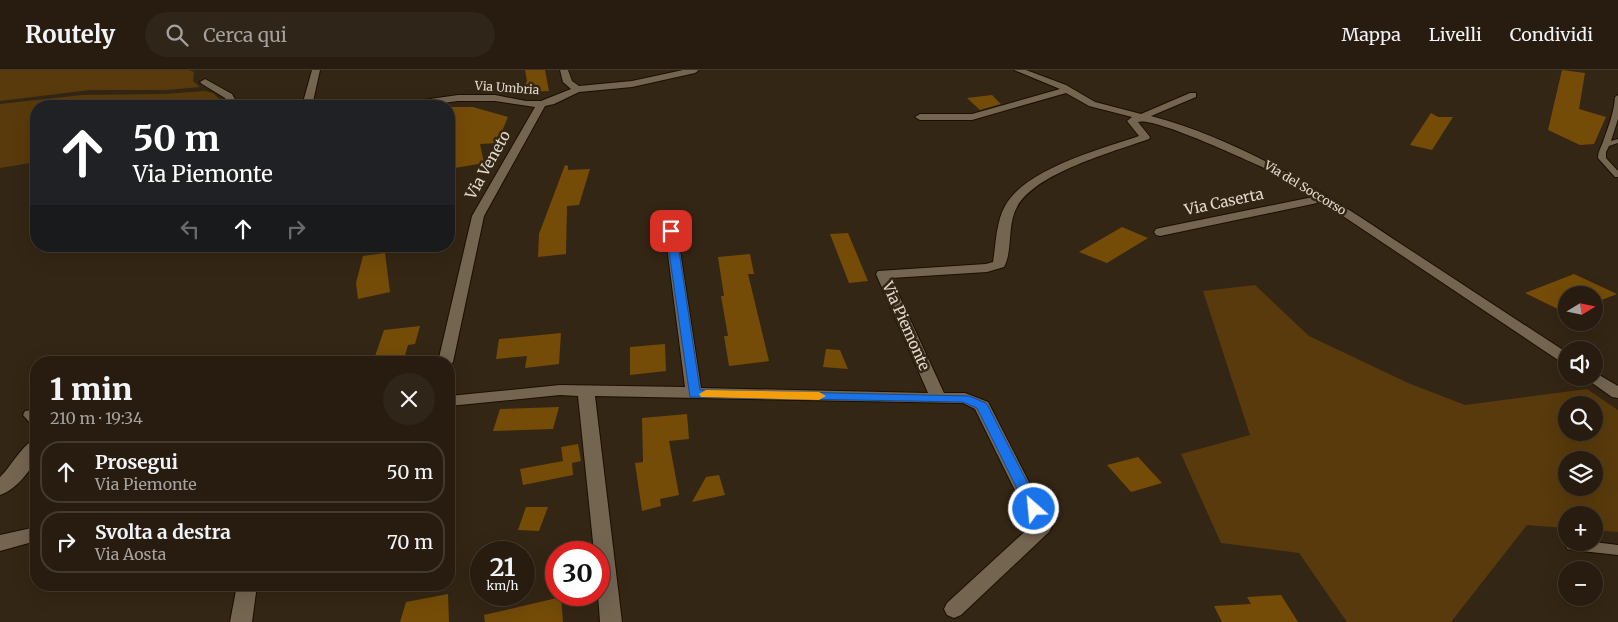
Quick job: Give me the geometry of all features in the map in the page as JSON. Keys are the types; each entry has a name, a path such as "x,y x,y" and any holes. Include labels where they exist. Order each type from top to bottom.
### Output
{"street":[{"path":"308,100 316,70"},
{"path":"564,70 568,82 577,89"},
{"name":"Via Umbria","path":"444,100 494,98 526,104 540,104 551,102 577,89 632,84 695,70"},
{"name":"Via del Soccorso","path":"1018,70 1051,81 1092,104 1172,125 1240,152 1324,198 1558,354"},
{"path":"205,82 229,96 231,100"},
{"path":"920,117 972,117 1068,90"},
{"path":"1142,117 1193,96"},
{"name":"Via Veneto","path":"446,356 478,216 540,104"},
{"name":"Via Piemonte","path":"938,398 883,274 987,268 999,264 1001,246 1011,205 1028,187 1049,174 1144,137 1132,121 1142,117"},
{"name":"Via Caserta","path":"1160,232 1324,198"},
{"path":"671,231 694,394"},
{"path":"1603,383 1618,393"},
{"path":"455,400 560,390 965,398 982,406 1042,527 954,609"},
{"path":"586,391 611,622"},
{"path":"0,488 16,473 30,453"},
{"path":"0,543 30,536"},
{"path":"241,622 246,591"}],"lane":[{"path":"1618,97 1618,112 1602,152 1602,158 1618,175"},
{"path":"1606,145 1618,141"},
{"path":"1603,548 1618,550"}],"shaded area":[{"path":"0,70 189,70 194,72 193,81 200,87 167,90 90,90 0,101"},
{"path":"205,91 213,93 220,100 36,100 82,95 165,94"},
{"path":"30,101 30,163 0,168 0,104"},
{"path":"1255,285 1309,336 1408,383 1465,405 1587,389 1597,396 1558,396 1558,441 1603,441 1603,400 1618,410 1618,532 1603,531 1603,506 1558,506 1558,527 1527,525 1451,622 1347,622 1299,553 1221,543 1181,454 1250,435 1203,291"}],"building":[{"path":"525,70 545,70 549,91 522,92 527,81"},
{"path":"1562,70 1585,73 1579,109 1606,117 1594,144 1580,145 1548,130"},
{"path":"992,95 1001,104 980,110 967,98"},
{"path":"455,107 473,107 508,117 497,143 480,144 484,163 455,168"},
{"path":"1431,113 1438,117 1453,117 1432,150 1410,145"},
{"path":"565,165 568,166 568,170 590,169 579,205 567,206 566,254 538,257 539,234"},
{"path":"1122,227 1148,238 1107,263 1079,252"},
{"path":"848,233 868,281 849,283 830,234"},
{"path":"385,253 390,292 358,299 356,283 363,256"},
{"path":"750,254 754,274 748,274 769,361 729,366 724,336 728,336 721,296 724,296 718,257"},
{"path":"1574,274 1600,286 1558,286 1558,309 1525,293"},
{"path":"1603,287 1617,294 1603,299"},
{"path":"420,326 415,344 408,345 405,356 375,356 384,330"},
{"path":"561,333 559,364 525,368 527,356 496,359 499,339"},
{"path":"665,344 666,371 630,375 630,347"},
{"path":"826,349 840,350 848,369 823,367"},
{"path":"559,407 553,429 493,431 500,409"},
{"path":"687,414 689,439 669,441 679,495 660,499 661,506 642,511 635,463 643,462 642,418"},
{"path":"578,444 581,461 572,463 573,475 523,485 520,469 563,461 561,447"},
{"path":"1138,457 1162,483 1131,492 1107,465"},
{"path":"719,475 725,495 692,502 706,477"},
{"path":"526,507 548,507 539,531 518,530"},
{"path":"448,594 449,622 400,622 406,602"},
{"path":"1281,595 1298,622 1222,622 1214,606 1251,604 1247,597"},
{"path":"545,601 545,606 562,606 563,622 485,622 484,615 522,606 535,606 535,603"}],"slow traffic":[{"path":"706,394 819,396"}],"route":[{"path":"671,231 694,394 965,398 982,406 1034,509"}]}
